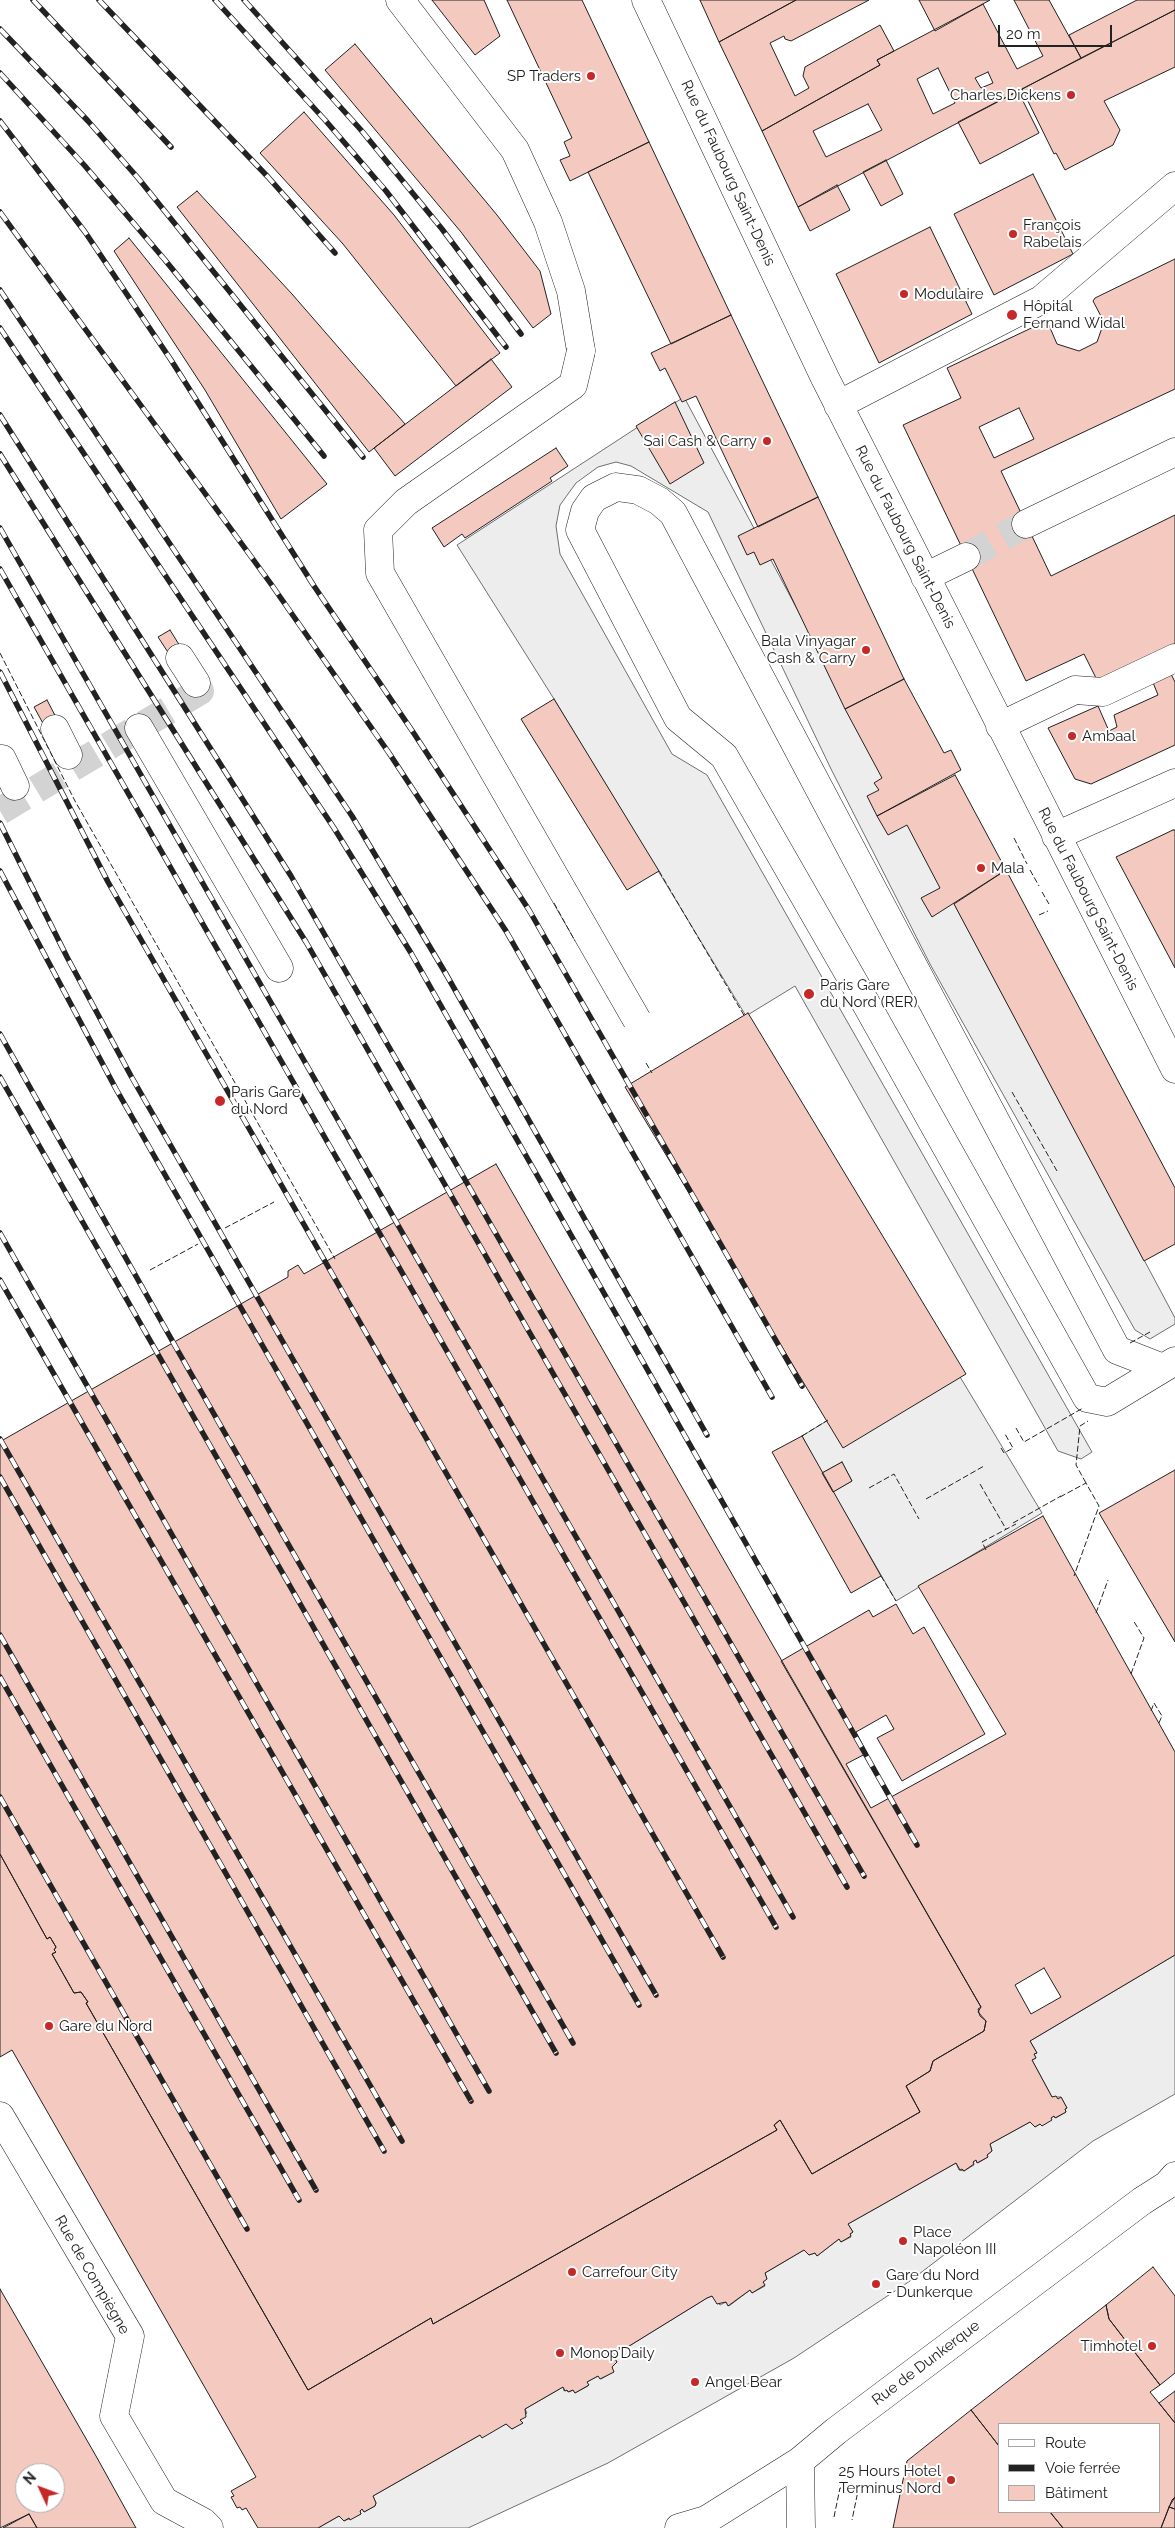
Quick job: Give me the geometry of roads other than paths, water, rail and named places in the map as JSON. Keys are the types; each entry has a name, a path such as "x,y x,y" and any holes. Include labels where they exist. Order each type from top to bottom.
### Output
{"street":[{"path":"400,0 515,150 548,222 560,256 571,291 581,351 572,386 406,502 378,530 380,573 637,1020"},
{"name":"Rue du Faubourg Saint-Denis","path":"646,0 838,405 1175,1069"},
{"path":"838,405 1041,300 1175,186"},
{"path":"1026,524 1175,452"},
{"path":"616,487 638,490 659,501 673,513 1117,1350 1169,1365 1107,1402 1087,1398 864,1000 724,756 678,718 580,530 585,511 594,498 616,487"},
{"path":"925,577 966,557"},
{"path":"180,658 196,683"},
{"path":"1000,726 1075,690 1103,692 1175,658"},
{"path":"139,728 279,968"},
{"path":"55,729 68,755"},
{"path":"2,760 15,786"},
{"path":"1056,836 1175,783"},
{"name":"Rue de Compiègne","path":"0,2116 130,2336 114,2416 164,2501 203,2522 209,2528"},
{"name":"Rue de Dunkerque","path":"678,2528 711,2524 800,2461 884,2395 1142,2201 1172,2186"},
{"path":"800,2461 800,2528"}],"tunnel":[{"path":"966,557 1026,524"},
{"path":"0,811 200,691 186,668"}],"railway":[{"path":"33,0 171,147"},
{"path":"99,0 268,177 335,253"},
{"path":"215,0 325,120 386,191 506,347"},
{"path":"244,0 361,130 442,229 521,334"},
{"path":"0,29 88,121 138,178 363,457"},
{"path":"0,73 85,166 165,260 324,456"},
{"path":"0,121 85,232 171,360 314,586 413,732 529,910 802,1386"},
{"path":"0,212 271,584 389,753 506,931 772,1397"},
{"path":"0,290 352,816 446,974 707,1435"},
{"path":"0,328 334,828 411,953 917,1845"},
{"path":"0,415 291,876 864,1876"},
{"path":"0,454 306,942 847,1887"},
{"path":"0,528 793,1917"},
{"path":"0,569 776,1927"},
{"path":"0,672 108,882 723,1957"},
{"path":"0,823 67,957 131,1076 656,1995"},
{"path":"0,871 116,1089 639,2005"},
{"path":"0,1034 178,1351 573,2043"},
{"path":"0,1077 556,2053"},
{"path":"0,1233 489,2091"},
{"path":"0,1280 471,2101"},
{"path":"0,1439 402,2141"},
{"path":"0,1477 384,2151"},
{"path":"0,1635 316,2190"},
{"path":"0,1677 299,2200"},
{"path":"0,1797 247,2229"}],"place":[{"name":"SP Traders","path":"591,76"},
{"name":"Charles Dickens","path":"1071,95"},
{"name":"François Rabelais","path":"1013,234"},
{"name":"Modulaire","path":"904,294"},
{"name":"Hôpital Fernand Widal","path":"1012,315"},
{"name":"Sai Cash & Carry","path":"767,441"},
{"name":"Bala Vinyagar Cash & Carry","path":"866,650"},
{"name":"Ambaal","path":"1072,736"},
{"name":"Mala","path":"981,868"},
{"name":"Paris Gare du Nord (RER)","path":"809,994"},
{"name":"Paris Gare du Nord","path":"220,1101"},
{"name":"Gare du Nord","path":"49,2026"},
{"name":"Place Napoléon III","path":"903,2241"},
{"name":"Carrefour City","path":"572,2272"},
{"name":"Gare du Nord - Dunkerque","path":"876,2284"},
{"name":"Timhotel","path":"1152,2346"},
{"name":"Monop’Daily","path":"560,2353"},
{"name":"Angel Bear","path":"695,2382"},
{"name":"25 Hours Hotel Terminus Nord","path":"951,2480"}]}
